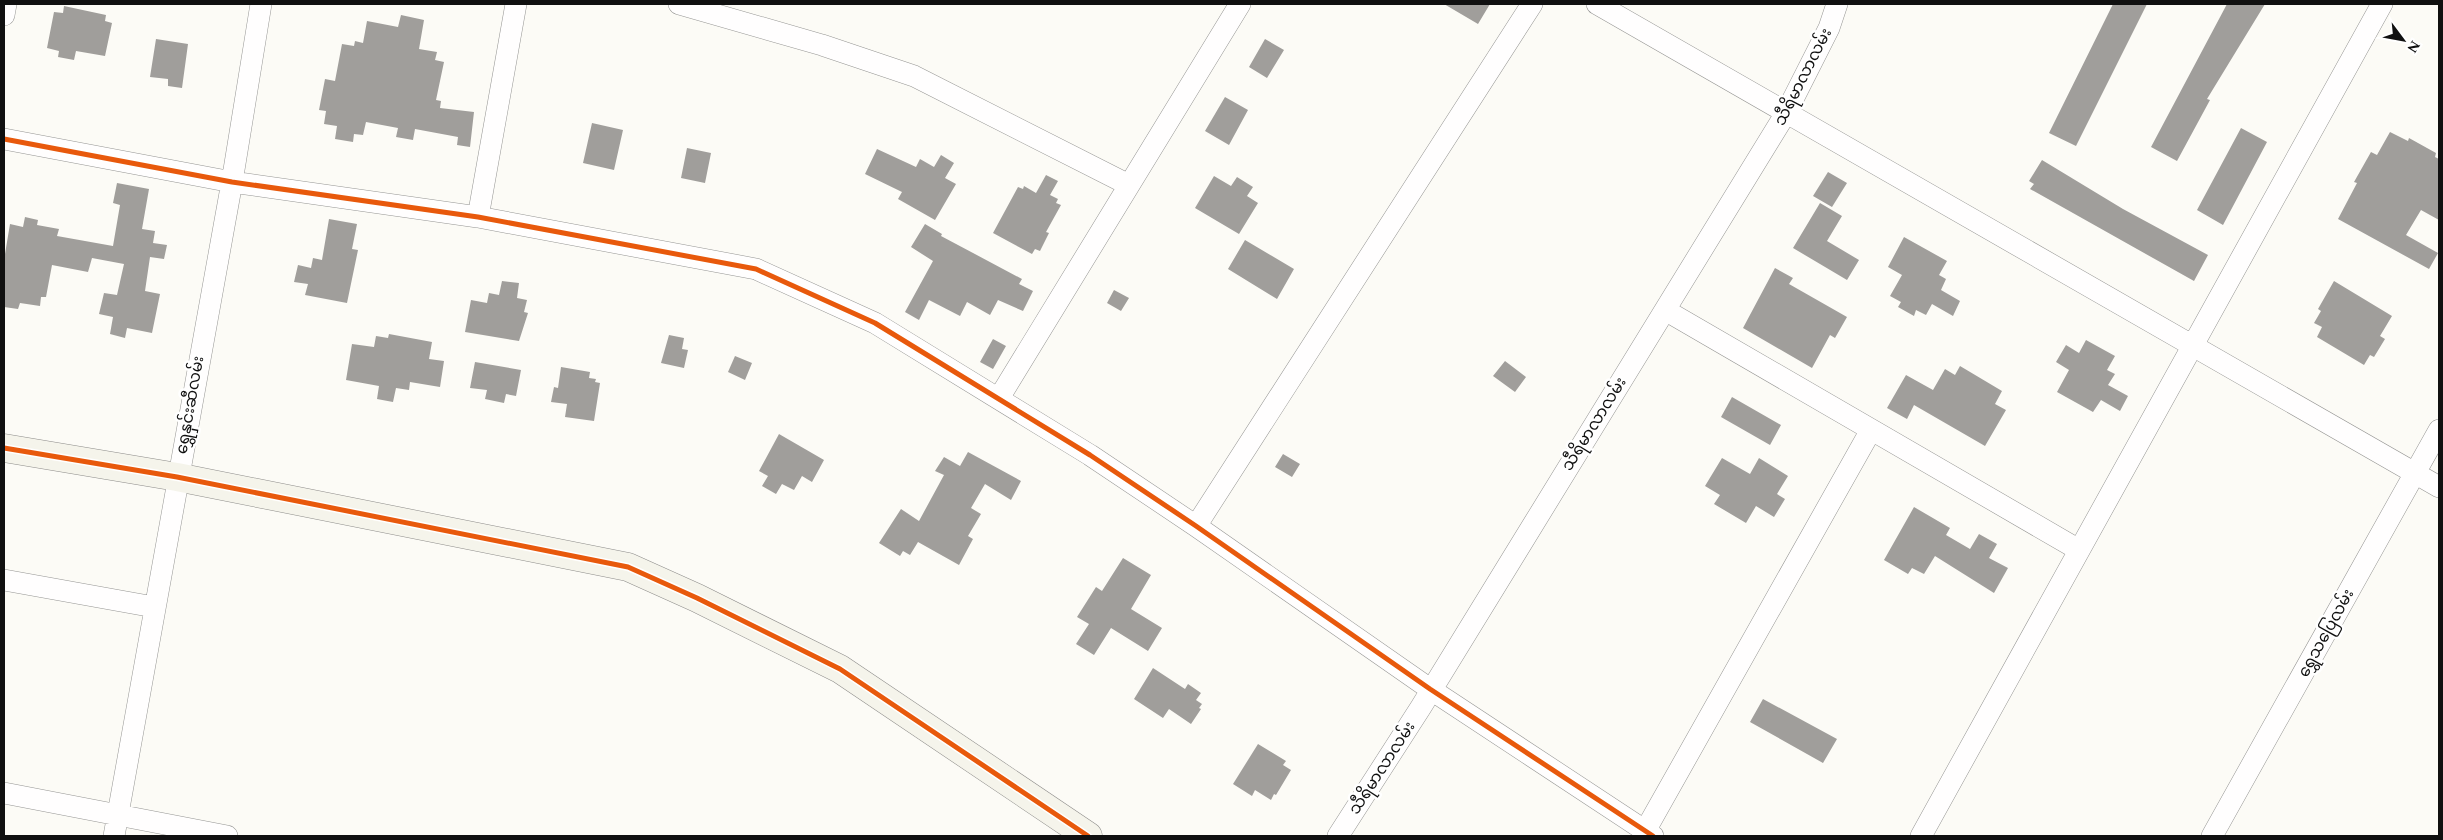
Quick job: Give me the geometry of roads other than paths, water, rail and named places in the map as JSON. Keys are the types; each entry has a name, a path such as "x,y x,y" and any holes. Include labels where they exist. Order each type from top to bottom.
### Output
{"street":[{"path":"4,15 6,4"},
{"name":"ရွှေနှင်းဆီလမ်း","path":"114,836 177,477 232,182 261,4"},
{"path":"478,217 516,4"},
{"path":"679,4 822,45 914,76 1129,184"},
{"path":"998,398 1240,4"},
{"path":"1196,526 1532,4"},
{"path":"1597,4 2439,487"},
{"name":"သီရိမာလာလမ်း","path":"1338,836 1786,112 1829,28 1837,4"},
{"path":"1921,836 2378,5"},
{"path":"4,139 232,182 478,217 756,269 875,323 1090,454 1430,689 1649,833 1871,430"},
{"path":"1664,310 2079,550"},
{"name":"ရွှေသပြေလမ်း","path":"2212,836 2439,430"},
{"path":"4,448 177,477 628,567 698,598 840,669 1088,836"},
{"path":"4,580 154,607"},
{"path":"4,793 227,836"}]}
